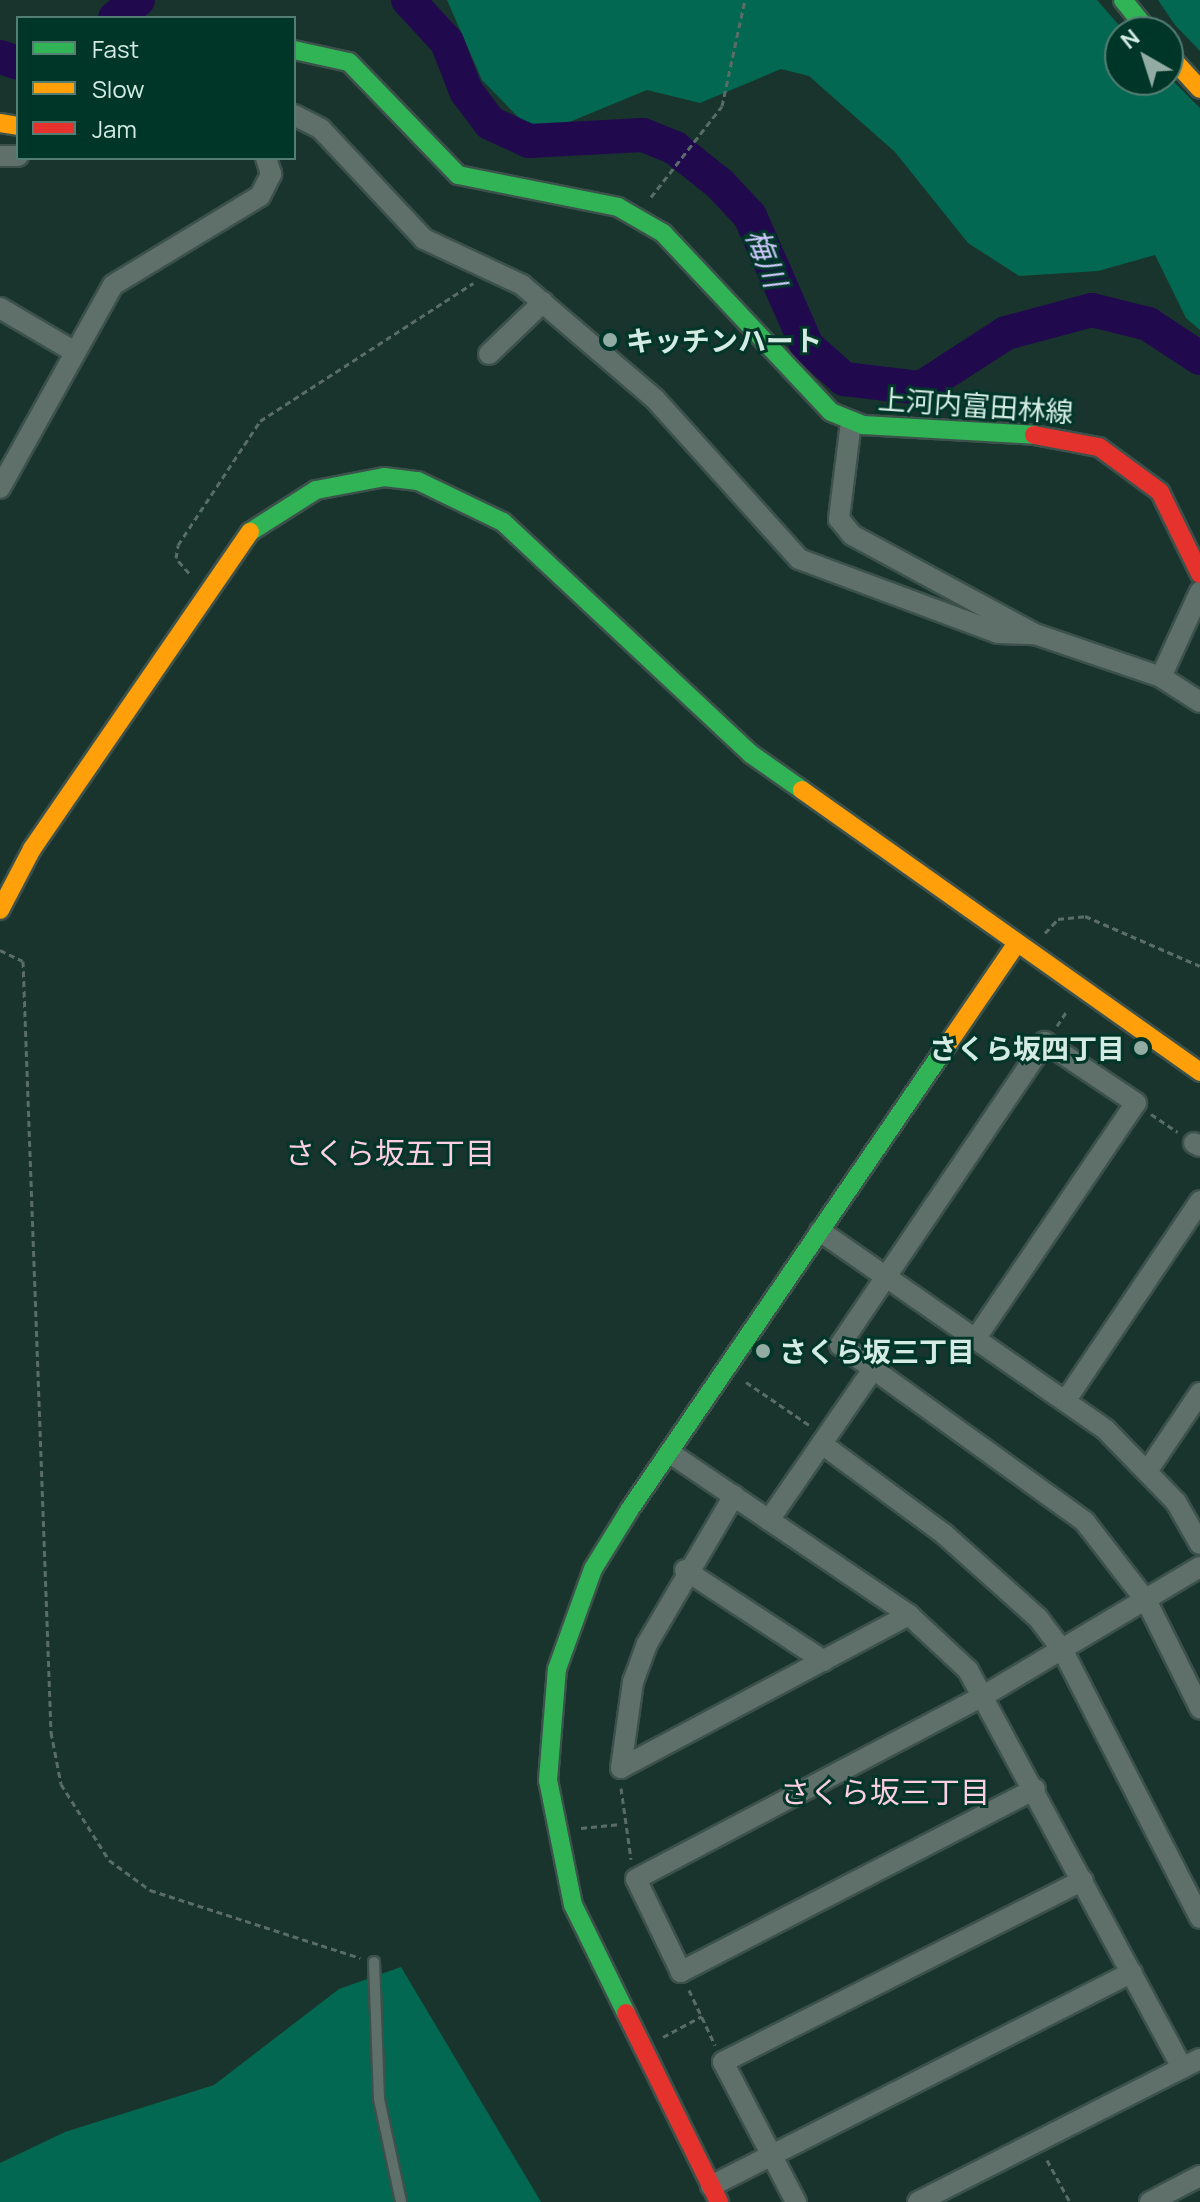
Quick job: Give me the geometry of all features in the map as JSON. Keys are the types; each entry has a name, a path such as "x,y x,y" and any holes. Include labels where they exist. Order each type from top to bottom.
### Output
{"street":[{"path":"1123,0 1136,16"},
{"name":"上河内富田林線","path":"296,50 349,62 458,175 636,215 681,251 813,397 851,422 1055,436 1099,447 1160,492 1200,574"},
{"path":"1184,72 1200,89"},
{"path":"296,116 321,129 424,239 487,268 543,302 694,434 799,559 998,633 1035,634"},
{"path":"0,488 113,285 260,196 271,174 267,160"},
{"path":"489,354 543,302"},
{"path":"0,308 75,352"},
{"path":"851,422 839,519 852,535 1035,634 1161,677 1200,702"},
{"path":"2,899 206,584 257,525 316,490 384,477 450,492 512,529 751,754 1023,951 1200,1072"},
{"path":"1161,677 1200,592"},
{"path":"1023,951 820,1231 593,1569 573,1616 553,1695 548,1780 561,1864 589,1947 715,2194 772,2155 1132,1972"},
{"path":"976,1338 1136,1103 1045,1042 840,1345 1085,1522 1147,1602 1200,1708"},
{"path":"1066,1400 1200,1201"},
{"path":"820,1231 1066,1400 1148,1470 1200,1544"},
{"path":"769,1520 874,1368"},
{"path":"1148,1470 1200,1393"},
{"path":"824,1440 1003,1582 1063,1651 1200,1918"},
{"path":"670,1453 909,1615 985,1695 1132,1972 1191,2064 918,2202"},
{"path":"621,1768 633,1682 685,1570 734,1496"},
{"path":"1035,1789 681,1972 636,1879 985,1695 1147,1602 1200,1567"},
{"path":"685,1570 824,1661"},
{"path":"621,1768 909,1615"},
{"path":"796,2202 723,2062 1083,1880"},
{"path":"1150,2202 1200,2176"}],"lane":[{"path":"374,1962 379,2099 401,2202"}],"path":[{"path":"650,197 722,106 745,0"},
{"path":"206,584 183,569 178,545 250,431 487,268"},
{"path":"1023,951 1070,914 1200,966"},
{"path":"0,950 23,961 51,1732 61,1784 109,1860 150,1890 374,1962"},
{"path":"1045,1042 1073,1002"},
{"path":"1136,1103 1197,1144"},
{"path":"743,1379 824,1440"},
{"path":"621,1768 621,1824 636,1879"},
{"path":"577,1828 621,1824"},
{"path":"681,1972 723,2062"},
{"path":"658,2039 702,2016"},
{"path":"1038,2141 1070,2202"}],"green space":[{"path":"447,0 1097,0 1111,16 1104,16 1104,96 1184,96 1184,92 1200,108 1200,330 1186,318 1155,255 1098,271 1019,276 968,243 895,152 809,76 781,69 700,103 647,90 550,130 523,122 482,80"},
{"path":"1158,0 1200,0 1200,51 1184,34 1184,16 1169,16"},
{"path":"401,1967 541,2202 0,2202 0,2163 65,2132 214,2085 339,1989"}],"waterway":[{"name":"梅川","path":"118,16 138,0"},
{"name":"梅川","path":"408,0 447,42 466,91 490,123 529,141 643,135 675,148 720,184 750,216 807,346 844,379 921,388 1006,333 1092,310 1148,324 1200,358"},
{"name":"梅川","path":"0,57 16,62"}],"traffic: fast":[{"path":"1123,0 1136,16"},
{"path":"296,50 349,62 458,175 618,207 663,233 831,412 863,425 1034,435"},
{"path":"250,532 316,490 384,477 418,481 503,522 751,754 802,790"},
{"path":"626,2013 573,1905 548,1780 557,1669 593,1569 630,1509 941,1054"}],"traffic: slow":[{"path":"1184,72 1200,89"},
{"path":"0,123 16,126"},
{"path":"0,910 32,849 250,532"},
{"path":"802,790 1200,1072"},
{"path":"941,1054 1015,946"}],"traffic: jam":[{"path":"1034,435 1099,447 1160,492 1200,574"},
{"path":"626,2013 719,2202"}],"place":[{"name":"キッチンハート","path":"610,340"},
{"name":"さくら坂四丁目","path":"1141,1048"},
{"name":"さくら坂三丁目","path":"763,1351"}],"district":[{"name":"さくら坂五丁目","path":"390,1153"},
{"name":"さくら坂三丁目","path":"885,1792"}]}
